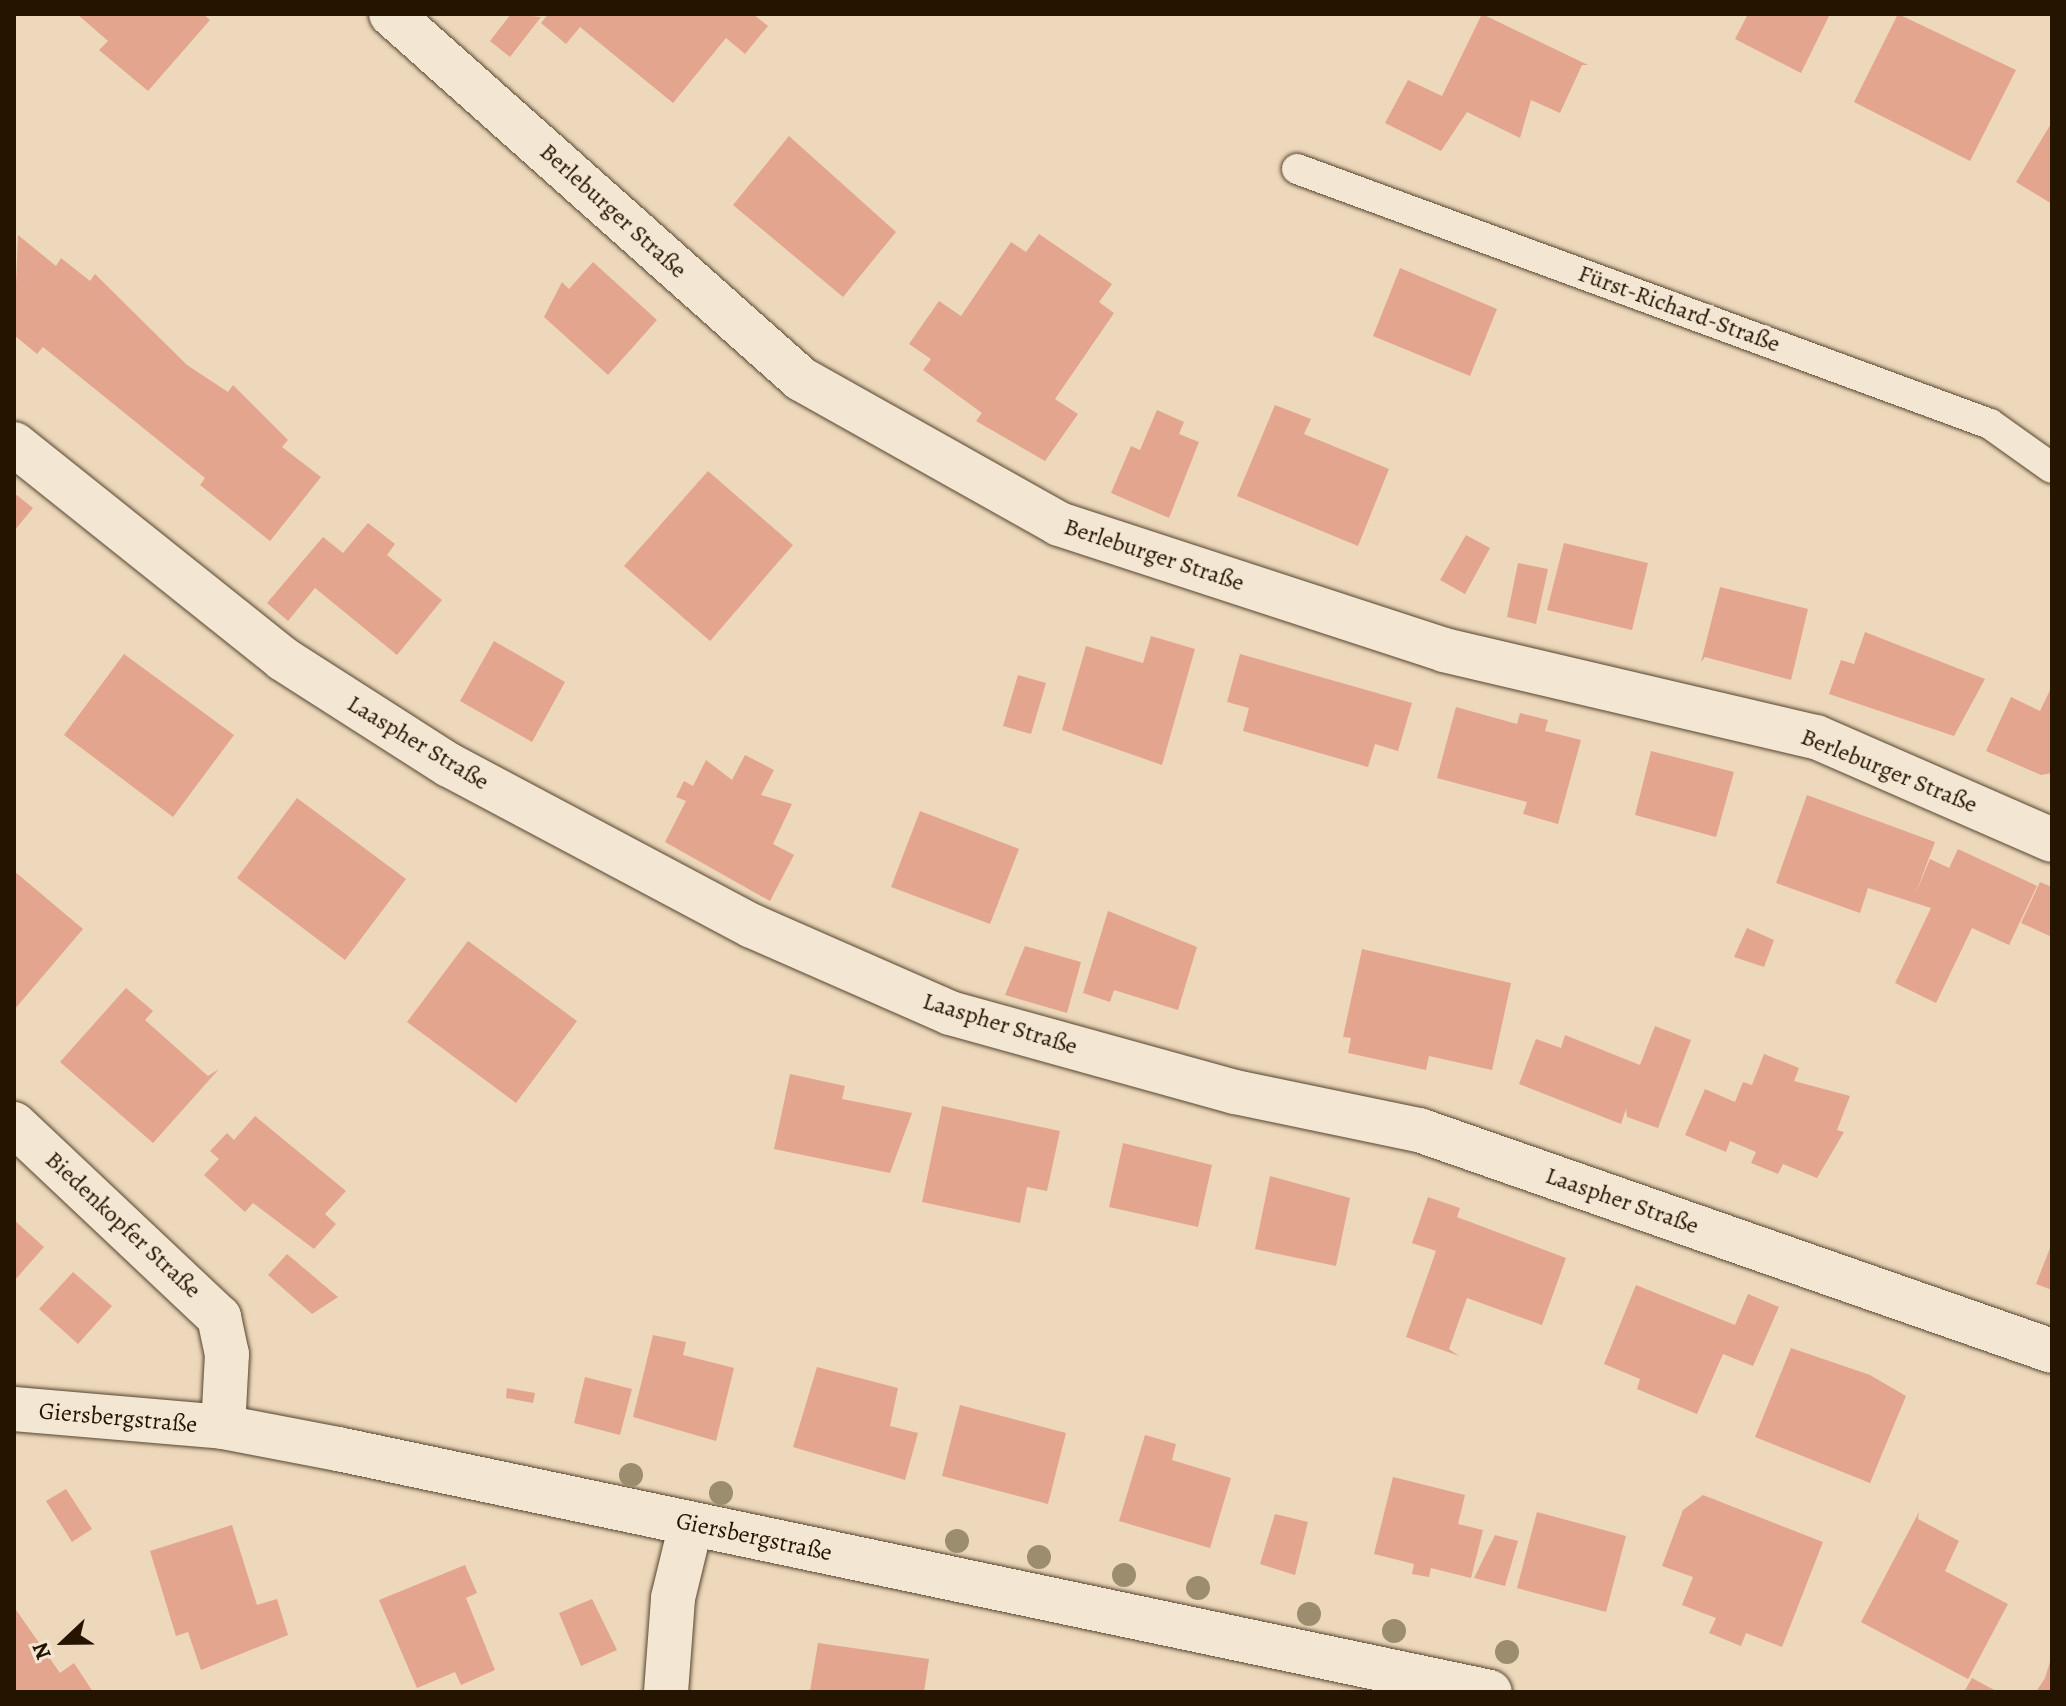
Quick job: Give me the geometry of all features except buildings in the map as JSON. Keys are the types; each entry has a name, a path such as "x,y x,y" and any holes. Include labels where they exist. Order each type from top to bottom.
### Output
{"street":[{"name":"Berleburger Straße","path":"391,14 801,379 1059,524 1444,650 1816,737 2052,840"},
{"name":"Laaspher Straße","path":"14,444 283,659 436,757 626,861 851,970 950,1013 1235,1092 1419,1130 2052,1351"},
{"name":"Biedenkopfer Straße","path":"14,1124 219,1317 227,1354 223,1427"},
{"name":"Giersbergstraße","path":"14,1409 223,1427 1490,1692"},
{"path":"666,1692 673,1598 691,1524"}],"lane":[{"name":"Fürst-Richard-Straße","path":"1297,169 1990,424 2052,468"}]}
